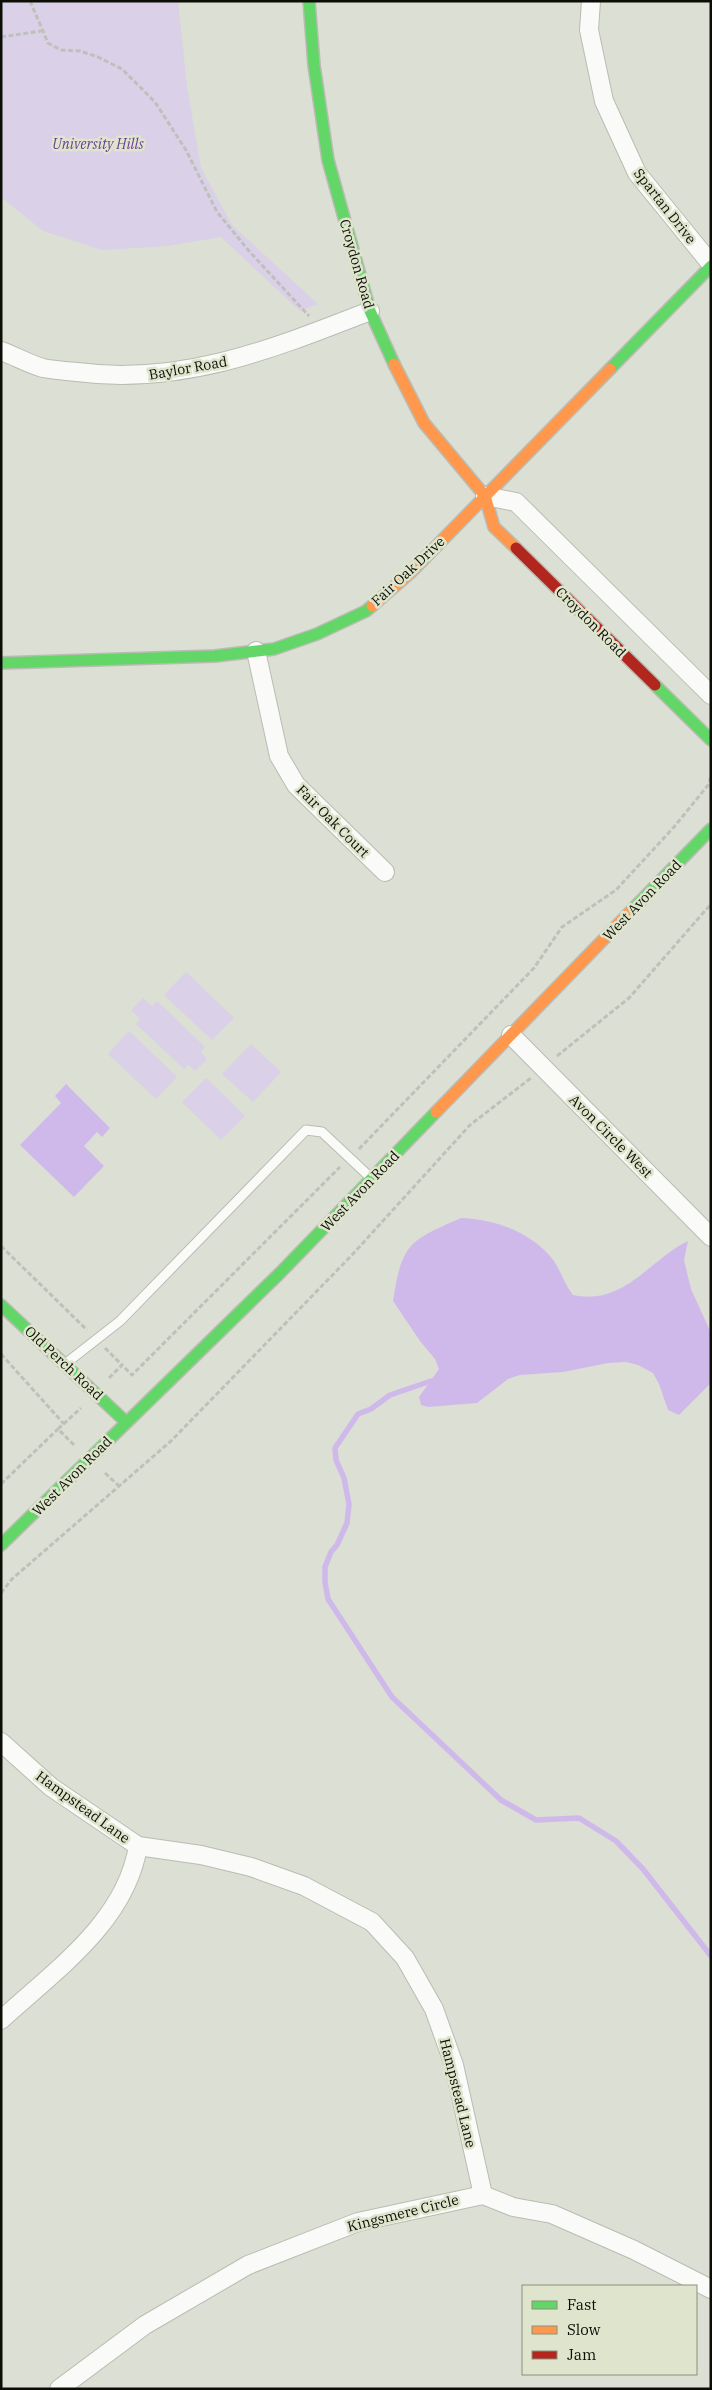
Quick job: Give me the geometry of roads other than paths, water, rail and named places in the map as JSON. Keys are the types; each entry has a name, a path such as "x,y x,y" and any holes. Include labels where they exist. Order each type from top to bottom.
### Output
{"street":[{"name":"Croydon Road","path":"309,1 314,65 328,160 370,311 383,344 424,423 485,496 494,527 711,740"},
{"name":"Spartan Drive","path":"591,1 589,30 604,101 637,173 711,265"},
{"name":"Fair Oak Drive","path":"1,663 215,656 274,649 317,634 366,610 410,573 711,265"},
{"name":"Baylor Road","path":"1,351 44,368 103,375 147,376 224,363 370,311"},
{"path":"485,496 516,502 711,695"},
{"name":"Fair Oak Court","path":"256,651 279,756 296,785 385,872"},
{"name":"West Avon Road","path":"1,1545 248,1306 711,829"},
{"name":"Avon Circle West","path":"511,1035 711,1237"},
{"name":"Old Perch Road","path":"1,1305 126,1422"},
{"name":"Hampstead Lane","path":"1,1742 51,1787 138,1846 201,1855 251,1867 304,1886 372,1922 405,1958 434,2009 454,2065 483,2194"},
{"path":"1,2020 90,1938 113,1910 135,1867 138,1846"},
{"path":"483,2194 513,2207 552,2214 634,2250 711,2289"},
{"name":"Kingsmere Circle","path":"59,2389 145,2325 248,2265 358,2222 483,2194"}],"lane":[{"path":"65,1364 120,1321 306,1130 322,1132 372,1178"}],"waterway":[{"path":"431,1381 390,1395 371,1409 358,1414 335,1448 336,1460 344,1478 349,1504 347,1523 325,1567 328,1599 392,1697 501,1800 536,1820 579,1818 616,1841 643,1869 711,1956"}],"park label":[{"name":"University Hills","path":"98,144"}]}
